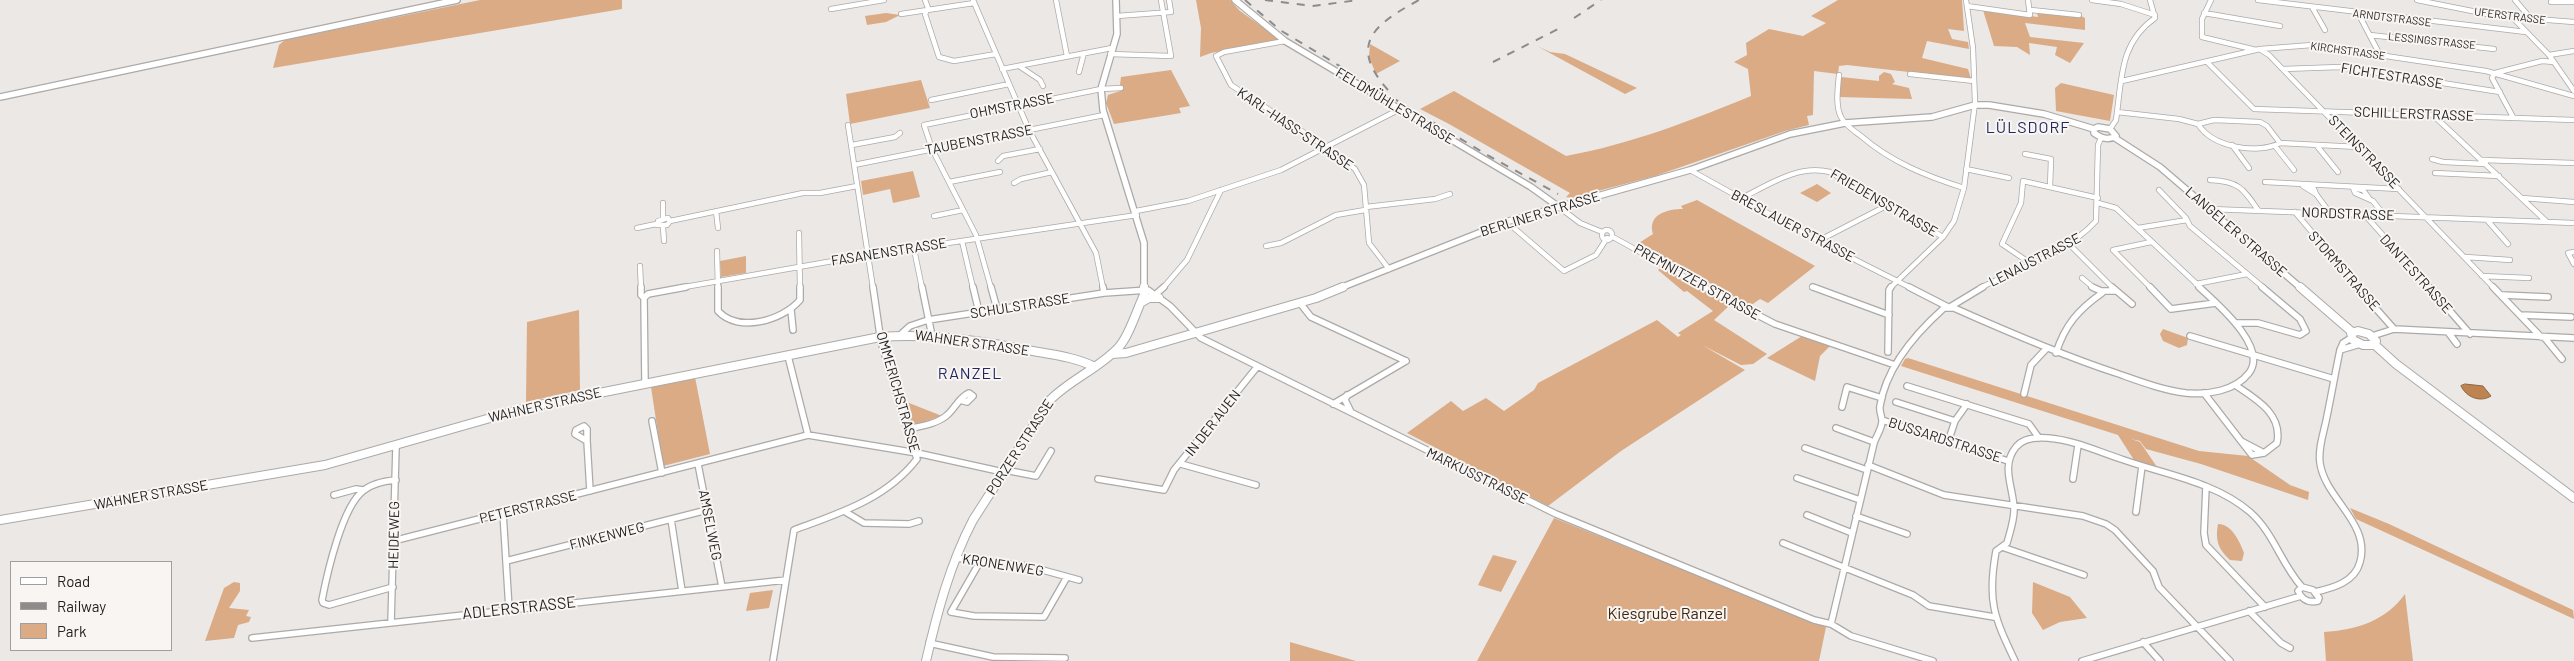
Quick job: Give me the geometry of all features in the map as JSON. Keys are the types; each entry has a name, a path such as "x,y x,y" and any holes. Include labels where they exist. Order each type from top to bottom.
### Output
{"street":[{"path":"0,97 457,0"},
{"path":"831,9 884,0"},
{"path":"925,0 925,14 941,58 954,61 996,54"},
{"path":"1056,0 1067,56"},
{"name":"PORZER STRASSE","path":"926,661 929,643 955,558 973,520 1050,400 1065,385 1112,354 1124,340 1142,302 1144,289 1144,243 1137,213 1104,115 1101,89 1117,34 1116,0"},
{"path":"1002,69 1084,53 1111,51 1171,56 1162,0"},
{"path":"1117,16 1171,12 1170,0"},
{"name":"FELDMÜHLESTRASSE","path":"1235,0 1254,18 1285,41 1538,192 1559,207"},
{"path":"1888,352 1889,290 1896,280 1943,237 1954,221 1964,188 1975,106 1966,0"},
{"path":"1967,6 2027,15 2031,14 2028,0"},
{"path":"2092,0 2118,4 2155,14"},
{"path":"2094,129 2101,138 2115,138 2115,133 2110,129 2115,123 2126,52 2130,42 2142,27 2154,19 2155,14 2150,0"},
{"path":"2211,0 2204,13 2201,29 2205,40 2247,46 2258,50"},
{"name":"ARNDTSTRASSE","path":"2258,0 2468,27 2526,32"},
{"name":"UFERSTRASSE","path":"2417,0 2513,18 2574,22"},
{"path":"2515,0 2532,20"},
{"path":"901,14 973,2 1029,130 1099,261 1104,293"},
{"path":"2551,2 2574,2"},
{"path":"2312,8 2325,30"},
{"path":"2030,10 2071,12 2079,15"},
{"path":"2204,13 2280,26"},
{"path":"2358,13 2380,55"},
{"path":"2513,18 2549,55 2574,91"},
{"name":"LESSINGSTRASSE","path":"2370,35 2494,49"},
{"name":"KARL-HASS-STRASSE","path":"1285,41 1278,44 1224,52 1216,56 1231,84 1326,147 1359,174 1364,185 1369,243 1389,268"},
{"name":"KIRCHSTRASSE","path":"2122,81 2258,50 2312,45 2486,71 2574,96"},
{"name":"STEINSTRASSE","path":"2258,50 2283,69 2562,359"},
{"path":"2549,55 2574,51"},
{"path":"1079,72 1084,53"},
{"path":"2513,117 2492,78 2494,74 2542,61 2554,62"},
{"name":"SCHILLERSTRASSE","path":"2208,62 2254,109 2574,120"},
{"path":"1018,66 1040,80 1043,86"},
{"name":"FICHTESTRASSE","path":"2283,69 2340,67 2500,92"},
{"path":"1910,74 1974,81"},
{"path":"1840,75 1838,108 1845,123 1874,148 1898,164 1926,176 1964,188"},
{"path":"931,100 1009,84"},
{"name":"OHMSTRASSE","path":"932,149 924,125 1101,89 1122,88"},
{"name":"BERLINER STRASSE","path":"1112,354 1126,353 1300,303 1339,290 1483,230 1690,170 1781,137 1845,123 1932,117 1975,106 2018,108 2060,118 2094,129 2100,127 2110,129"},
{"name":"FASANENSTRASSE","path":"644,298 648,294 799,267 1079,224 1188,201 1281,170 1400,109"},
{"path":"2117,112 2138,117 2183,120 2198,124 2214,120 2260,122 2267,126 2280,143"},
{"path":"2433,114 2547,222"},
{"name":"TAUBENSTRASSE","path":"854,165 1104,115"},
{"path":"2198,124 2200,132 2208,138 2232,145 2275,146 2280,143 2359,147"},
{"name":"OMMERICHSTRASSE","path":"786,580 794,530 844,511 893,485 915,463 916,453 880,337 848,125"},
{"path":"852,145 895,137 900,133"},
{"name":"LENAUSTRASSE","path":"1830,624 1874,442 1882,420 1879,410 1882,398 1895,365 1912,338 1926,323 1948,307 2088,232 2094,225 2098,200 2098,145 2101,138"},
{"name":"LANGELER STRASSE","path":"2115,138 2160,167 2363,345"},
{"path":"2232,145 2249,168"},
{"path":"2275,146 2294,170"},
{"path":"2317,146 2338,172"},
{"path":"932,149 977,239 997,309"},
{"path":"998,161 1003,156 1040,149"},
{"path":"2025,154 2051,159 2050,187"},
{"path":"2432,159 2443,162 2574,163"},
{"name":"FRIEDENSSTRASSE","path":"1740,198 1803,171 1819,169 1830,172 1886,206 1943,237"},
{"path":"1966,169 2008,178"},
{"name":"BRESLAUER STRASSE","path":"1690,170 1818,241 1948,307 2056,353 2163,389 2204,393"},
{"path":"949,182 1000,172"},
{"path":"1014,183 1021,179 1052,172"},
{"path":"2435,173 2499,176"},
{"path":"2210,180 2231,180 2246,193 2258,210"},
{"path":"2030,262 2002,244 2021,204 2023,181 2098,200 2116,208 2237,323 2245,336 2253,355 2251,370 2235,385 2204,393 2241,441 2264,452 2277,443 2279,427 2266,407 2235,385"},
{"path":"2265,182 2400,189"},
{"path":"2306,184 2303,186 2316,194 2330,213"},
{"path":"663,226 670,221 716,211 857,186"},
{"path":"2356,187 2352,190 2368,198 2384,215"},
{"path":"1142,302 1158,296 1184,266 1221,190"},
{"path":"2158,190 2220,252 2300,319 2306,331 2300,335 2258,323 2237,323"},
{"path":"1266,246 1281,243 1336,215 1435,199 1450,194"},
{"path":"2522,198 2574,202"},
{"path":"662,203 663,218"},
{"path":"1818,241 1886,206"},
{"name":"PREMNITZER STRASSE","path":"1559,207 1580,223 1602,232 1601,235 1775,324 1895,365"},
{"name":"NORDSTRASSE","path":"2210,209 2574,223"},
{"path":"934,216 963,210"},
{"path":"716,211 718,228"},
{"name":"STORMSTRASSE","path":"2295,212 2394,329"},
{"name":"DANTESTRASSE","path":"2364,214 2470,334"},
{"path":"663,218 670,221"},
{"path":"656,224 663,218"},
{"path":"2138,228 2187,220"},
{"path":"2487,220 2508,244"},
{"path":"637,228 656,224 663,226"},
{"path":"663,226 664,241"},
{"path":"1514,228 1564,271 1600,252 1606,247 1610,238"},
{"path":"717,251 716,282 718,311 728,321 736,323 759,320 791,310 800,300 802,291 799,267 799,233"},
{"path":"962,241 979,312"},
{"path":"2151,242 2113,250 2172,309 2216,303"},
{"path":"2068,243 2116,291 2132,304"},
{"path":"914,249 932,336"},
{"path":"2574,252 2568,253 2574,264"},
{"path":"2466,258 2510,260"},
{"path":"640,266 641,295 644,298 645,383"},
{"path":"2196,284 2248,274"},
{"path":"2482,276 2529,278"},
{"path":"2082,278 2094,291 2102,294"},
{"path":"1812,287 1889,315"},
{"name":"MARKUSSTRASSE","path":"1144,289 1158,296 1194,333 1257,367 1554,514 1779,606 1830,624 1850,636 1934,661"},
{"name":"SCHULSTRASSE","path":"900,335 910,326 928,320 1104,293 1144,289"},
{"path":"2056,353 2068,321 2081,308 2102,294 2116,291"},
{"path":"2501,295 2548,298"},
{"path":"1300,303 1311,317 1406,361 1333,404"},
{"path":"791,310 793,330"},
{"path":"2521,315 2570,317"},
{"path":"2372,336 2394,329 2574,338"},
{"path":"2315,592 2334,587 2347,580 2355,573 2362,557 2360,538 2354,523 2327,485 2320,463 2334,379 2343,343 2352,335 2362,332 2372,336 2376,341 2375,345"},
{"path":"2448,332 2457,344"},
{"name":"WAHNER STRASSE","path":"0,520 40,515 316,467 396,447 468,423 529,406 880,337 900,335 932,336 1052,355 1093,366"},
{"path":"2190,336 2334,379"},
{"path":"2340,350 2363,345 2375,345 2396,364 2574,498"},
{"path":"2363,345 2396,364"},
{"path":"2024,394 2031,365 2046,349"},
{"path":"788,356 808,435"},
{"name":"IN DER AUEN","path":"1256,485 1181,464 1257,367"},
{"path":"1907,386 2028,424 2033,427 2039,438"},
{"path":"1842,407 1847,387 1882,398"},
{"path":"1347,395 1346,404 1353,414"},
{"path":"908,429 944,418 960,400"},
{"path":"1896,402 1955,422"},
{"path":"1948,442 1955,422 1967,404"},
{"name":"BUSSARDSTRASSE","path":"1882,420 2008,461"},
{"path":"652,421 662,473"},
{"path":"1836,428 1874,442"},
{"name":"PETERSTRASSE","path":"393,542 808,435 1036,476 1051,451"},
{"path":"2019,661 2014,661 1994,616 1989,584 1996,551 2008,540 2014,507 2008,461 2020,442 2039,438 2078,445 2206,487 2244,507 2263,524 2278,547 2287,571 2302,587 2315,592 2319,598 2316,602 2308,601 2301,596 2298,591 2302,587"},
{"path":"587,440 590,491"},
{"path":"2073,479 2078,445"},
{"name":"HEIDEWEG","path":"391,623 396,447"},
{"path":"1805,448 1926,486 1944,495 2072,516 2083,516 2106,524 2153,571 2159,588 2230,661"},
{"name":"AMSELWEG","path":"698,464 722,587"},
{"path":"1098,479 1164,490 1174,470 1181,464"},
{"path":"2136,512 2142,466"},
{"path":"1797,478 1860,500"},
{"path":"393,587 329,605 323,603 322,600 333,554 355,498 363,490 382,482 396,480"},
{"path":"2206,487 2204,533 2206,545 2265,607"},
{"path":"334,495 356,489 363,490"},
{"name":"FINKENWEG","path":"506,561 707,510"},
{"path":"844,511 864,523 908,524 919,520"},
{"path":"503,513 509,609"},
{"path":"1807,515 1852,533"},
{"path":"1856,516 1907,534"},
{"path":"671,519 682,591"},
{"path":"1783,543 1913,595 1929,606 1994,616"},
{"path":"2001,546 2084,575"},
{"name":"KRONENWEG","path":"955,558 1028,566 1079,580"},
{"path":"980,560 951,612 974,616 1044,617 1067,577"},
{"path":"773,661 786,580"},
{"name":"ADLERSTRASSE","path":"252,638 786,580"},
{"path":"2082,661 2301,596"},
{"path":"2249,611 2281,642 2290,648"},
{"path":"2143,642 2160,661"},
{"path":"929,643 993,657 1065,658"}],"green space":[{"path":"480,0 622,0 622,9 273,68 279,45 285,40"},
{"path":"1196,0 1230,0 1240,11 1278,38 1277,40 1211,53 1200,57 1201,28"},
{"path":"1838,0 1962,0 1964,31 1948,29 1952,39 1968,42 1969,49 1927,41 1922,58 1968,69 1971,79 1847,65 1839,66 1838,74 1814,71 1813,115 1807,116 1809,125 1785,131 1655,176 1571,198 1566,197 1570,193 1420,109 1454,91 1566,156 1614,145 1683,123 1751,96 1748,69 1734,62 1747,55 1746,43 1769,29 1803,36 1826,23 1811,16"},
{"path":"1983,10 2038,17 2037,12 2081,16 2085,18 2085,30 2025,23 2030,37 2084,43 2070,63 2055,55 2057,47 2029,43 2030,55 2017,47 1994,46"},
{"path":"886,13 900,15 886,22 867,25 865,16"},
{"path":"1370,44 1400,61 1376,74 1369,57"},
{"path":"1537,46 1550,52 1565,54 1637,88 1625,94"},
{"path":"1171,70 1190,106 1179,108 1181,113 1114,124 1106,103 1108,95 1123,90 1120,85 1121,77"},
{"path":"1884,72 1891,74 1895,82 1892,84 1909,88 1912,99 1839,97 1841,77 1879,81 1879,76"},
{"path":"921,80 930,108 850,124 846,94"},
{"path":"2061,83 2114,95 2110,121 2056,111 2055,88"},
{"path":"913,171 920,197 893,203 890,189 863,195 861,181"},
{"path":"1817,184 1831,193 1817,202 1800,193"},
{"path":"1697,200 1815,266 1768,303 1760,299 1750,306 1639,243 1653,234 1653,222 1660,214 1671,210 1683,209 1681,206"},
{"path":"746,256 746,273 721,277 720,261"},
{"path":"1663,266 1731,304 1714,320 1767,354 1753,364 1741,365 1702,345 1745,370 1621,451 1548,506 1407,433 1451,401 1463,411 1486,398 1504,411 1534,390 1538,383 1657,320 1678,337 1681,335 1678,333 1713,311 1687,291 1684,292 1658,270"},
{"path":"579,310 580,390 526,402 527,322"},
{"path":"2163,329 2188,338 2187,345 2179,348 2163,341 2160,334"},
{"path":"1802,336 1830,346 1820,356 1815,381 1767,358"},
{"path":"1908,358 2199,451 2248,456 2290,485 2309,492 2308,500 2201,464 2146,449 2140,441 2131,439 2140,442 2157,467 2134,460 2118,435 1901,366 1905,359"},
{"path":"695,377 710,454 663,466 651,387"},
{"path":"904,401 942,416 912,425"},
{"path":"2350,508 2389,524 2573,610 2574,619 2356,519"},
{"name":"Kiesgrube Ranzel","path":"1554,518 1826,627 1819,661 1477,661"},
{"path":"2218,524 2227,527 2235,534 2244,553 2242,561 2230,560 2223,552 2217,540"},
{"path":"1493,555 1517,561 1501,592 1478,585"},
{"path":"234,582 240,583 240,591 229,608 249,610 246,616 251,617 249,622 238,625 234,638 205,641 224,588"},
{"path":"2033,582 2070,597 2087,618 2060,622 2043,630 2032,613"},
{"path":"773,590 769,608 746,611 750,593"},
{"path":"2405,594 2413,661 2326,661 2324,632 2347,629 2369,622 2389,611"},
{"path":"1290,642 1356,661 1290,661"}],"shaded area":[{"path":"2465,384 2483,386 2491,396 2482,399 2474,398 2463,390 2461,386"}],"railway":[{"path":"1245,0 1280,30 1489,156 1558,194"},
{"path":"1265,0 1312,6 1359,0"},
{"path":"1388,90 1376,74 1369,60 1368,48 1372,37 1379,27 1419,0"},
{"path":"1574,18 1601,0"},
{"path":"1493,62 1560,28"}],"district":[{"name":"LÜLSDORF","path":"2028,128"},
{"name":"RANZEL","path":"970,374"}]}
